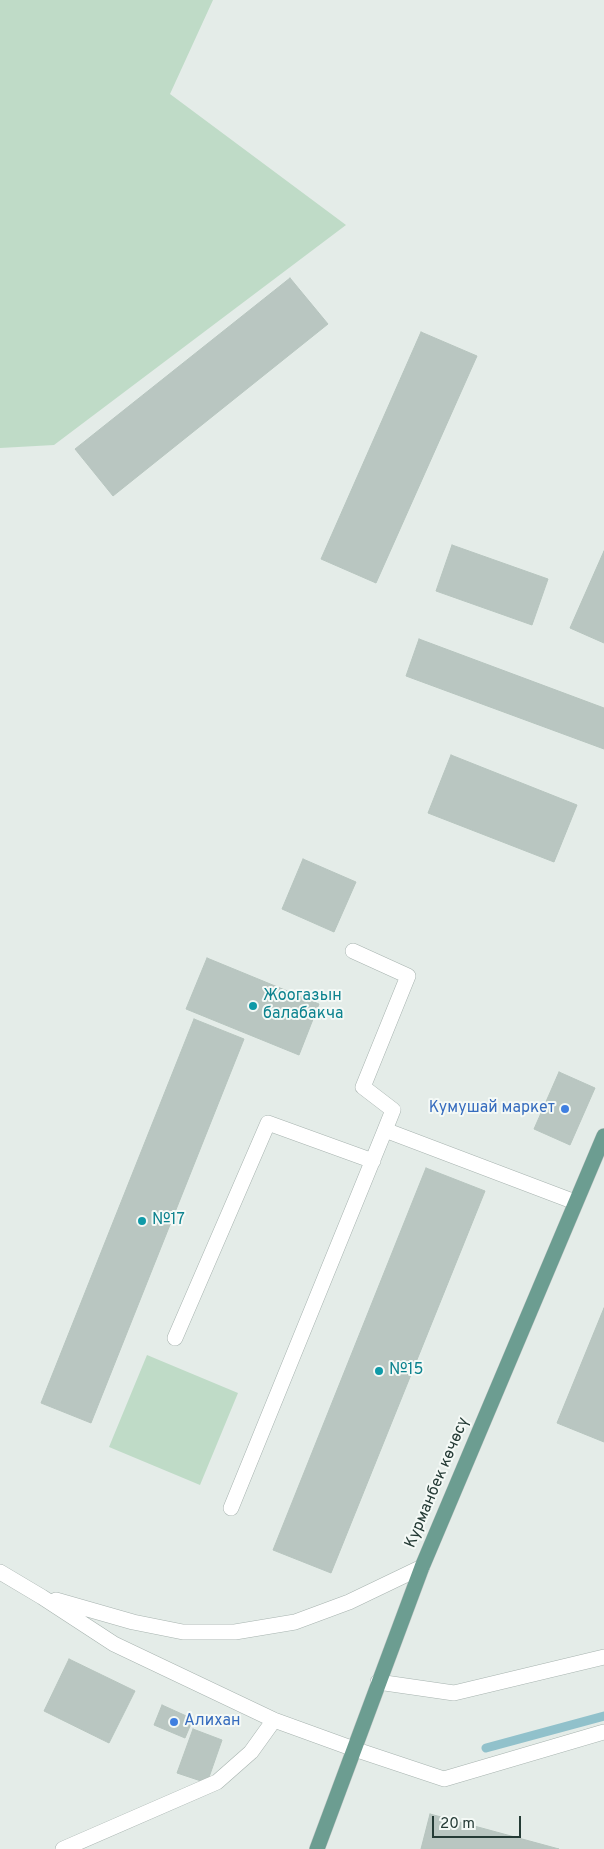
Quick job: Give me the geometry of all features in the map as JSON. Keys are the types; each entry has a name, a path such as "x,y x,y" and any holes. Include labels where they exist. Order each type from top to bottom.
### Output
{"main road":[{"name":"Курманбек көчөсү","path":"317,1849 422,1567 575,1202 600,1155 604,1136"}],"street":[{"path":"231,1508 393,1110 363,1087 408,976 353,951"},
{"path":"175,1338 268,1123 373,1161"},
{"path":"386,1130 575,1202"},
{"path":"42,1596 133,1622 182,1632 235,1632 295,1622 349,1602 422,1567"},
{"path":"0,1572 42,1596 114,1644 274,1720 444,1779 604,1732"},
{"path":"378,1682 454,1694 604,1657"},
{"path":"63,1849 217,1782 251,1752 274,1720"}],"green space":[{"path":"0,0 213,0 170,94 346,225 54,445 0,448"},
{"path":"147,1355 238,1393 200,1485 109,1447"}],"building":[{"path":"290,278 328,324 113,496 75,449"},
{"path":"421,332 477,356 376,583 321,559"},
{"path":"452,545 548,579 532,625 436,591"},
{"path":"604,551 604,643 570,628"},
{"path":"419,639 604,708 604,749 406,676"},
{"path":"451,755 577,805 554,862 428,813"},
{"path":"303,859 356,882 334,932 282,909"},
{"name":"Жоогазын балабакча","path":"207,958 319,1004 299,1055 186,1009"},
{"name":"№17","path":"194,1019 244,1039 91,1423 41,1403"},
{"name":"Кумушай маркет","path":"559,1072 595,1088 570,1145 534,1129"},
{"name":"№15","path":"426,1168 485,1191 331,1573 273,1550"},
{"path":"604,1308 604,1442 557,1423"},
{"path":"69,1659 135,1691 109,1743 44,1711"},
{"name":"Алихан","path":"162,1705 193,1719 185,1738 154,1725"},
{"path":"193,1729 222,1740 207,1783 177,1773"},
{"path":"430,1814 559,1849 421,1849"}],"waterway":[{"path":"486,1748 604,1716"}],"place":[{"name":"Жоогазын балабакча","path":"253,1006"},
{"name":"Кумушай маркет","path":"565,1109"},
{"name":"№17","path":"142,1221"},
{"name":"№15","path":"379,1371"},
{"name":"Алихан","path":"174,1722"}]}
